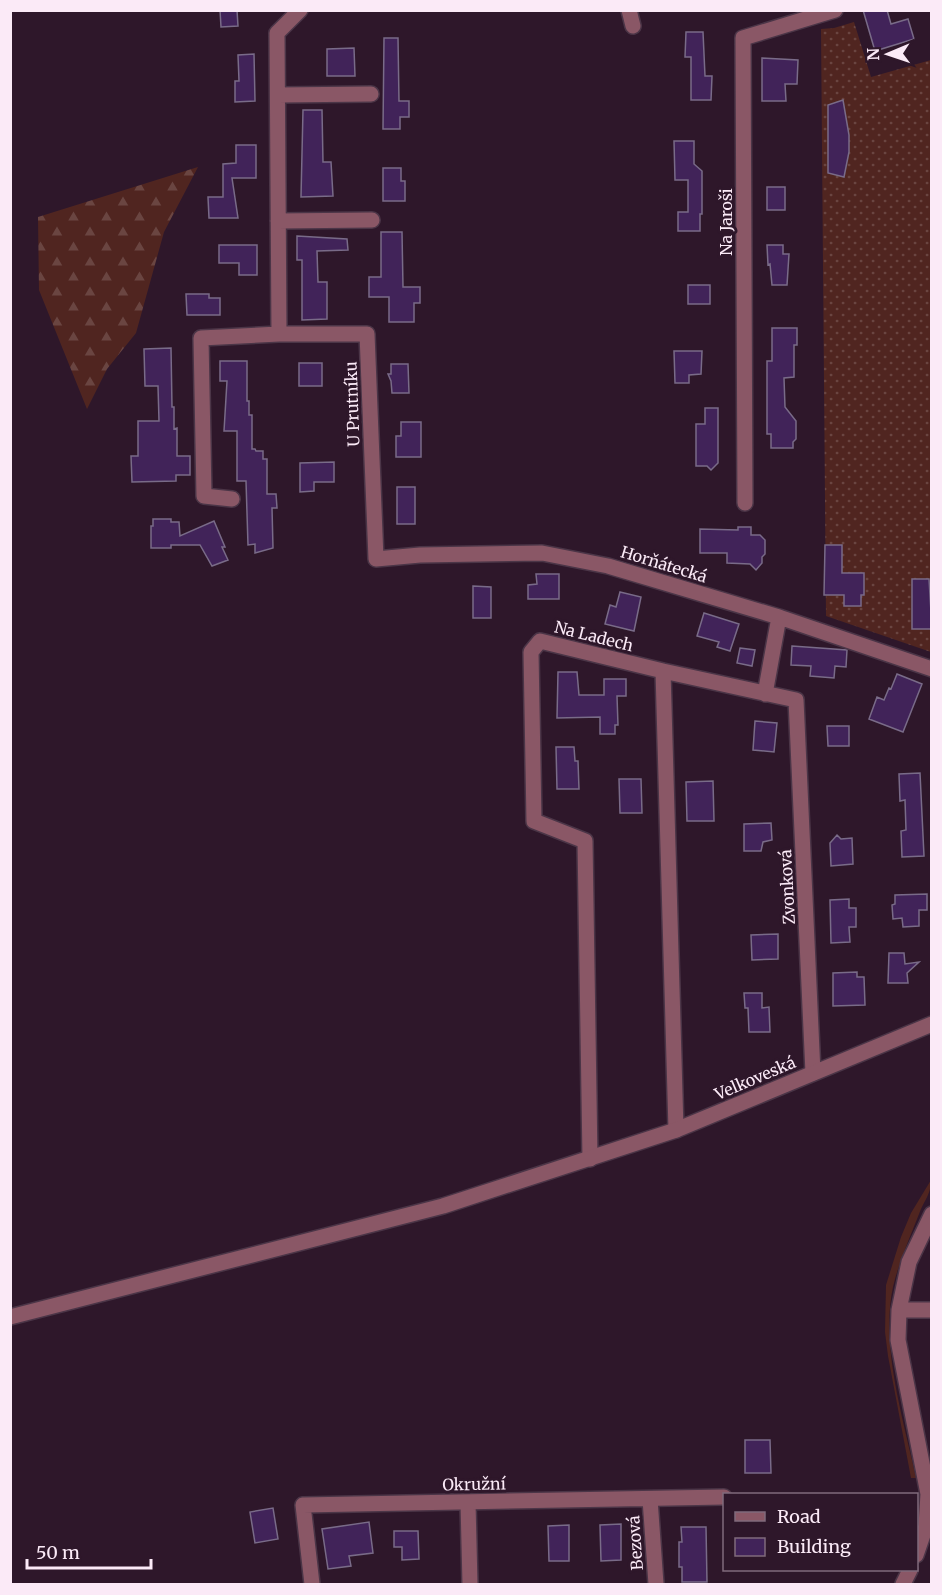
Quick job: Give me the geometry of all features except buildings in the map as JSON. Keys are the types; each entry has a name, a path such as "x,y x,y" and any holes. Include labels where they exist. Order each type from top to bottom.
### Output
{"street":[{"path":"279,334 277,33 300,10"},
{"path":"629,10 633,26"},
{"name":"Na Jaroši","path":"745,503 743,38 835,10"},
{"path":"278,95 371,94"},
{"path":"278,221 372,220"},
{"name":"U Prutníku","path":"232,499 204,496 201,338 279,334 368,334 376,560"},
{"name":"Horňátecká","path":"376,560 420,555 542,553 608,566 779,617 932,669"},
{"path":"675,1130 663,671 765,694 779,617"},
{"name":"Na Ladech","path":"590,1159 585,841 534,821 531,652 540,641 663,671"},
{"name":"Zvonková","path":"765,694 796,700 813,1073"},
{"name":"Velkoveská","path":"10,1317 443,1206 675,1130 932,1024"},
{"path":"918,1549 926,1526 930,1494 898,1340 899,1310 909,1262 932,1214"},
{"path":"899,1310 932,1310"},
{"name":"Okružní","path":"312,1584 303,1505 723,1497"},
{"name":"Bezová","path":"650,1499 656,1584"},
{"path":"468,1503 470,1584"}],"green space":[{"path":"854,22 871,77 931,60 931,652 826,616 821,29"},
{"path":"198,167 164,232 136,333 107,369 87,409 39,290 38,217"},
{"path":"931,1180 929,1192 898,1268 890,1310 891,1358 916,1478 911,1478 888,1356 885,1332 886,1285 911,1213"}]}
